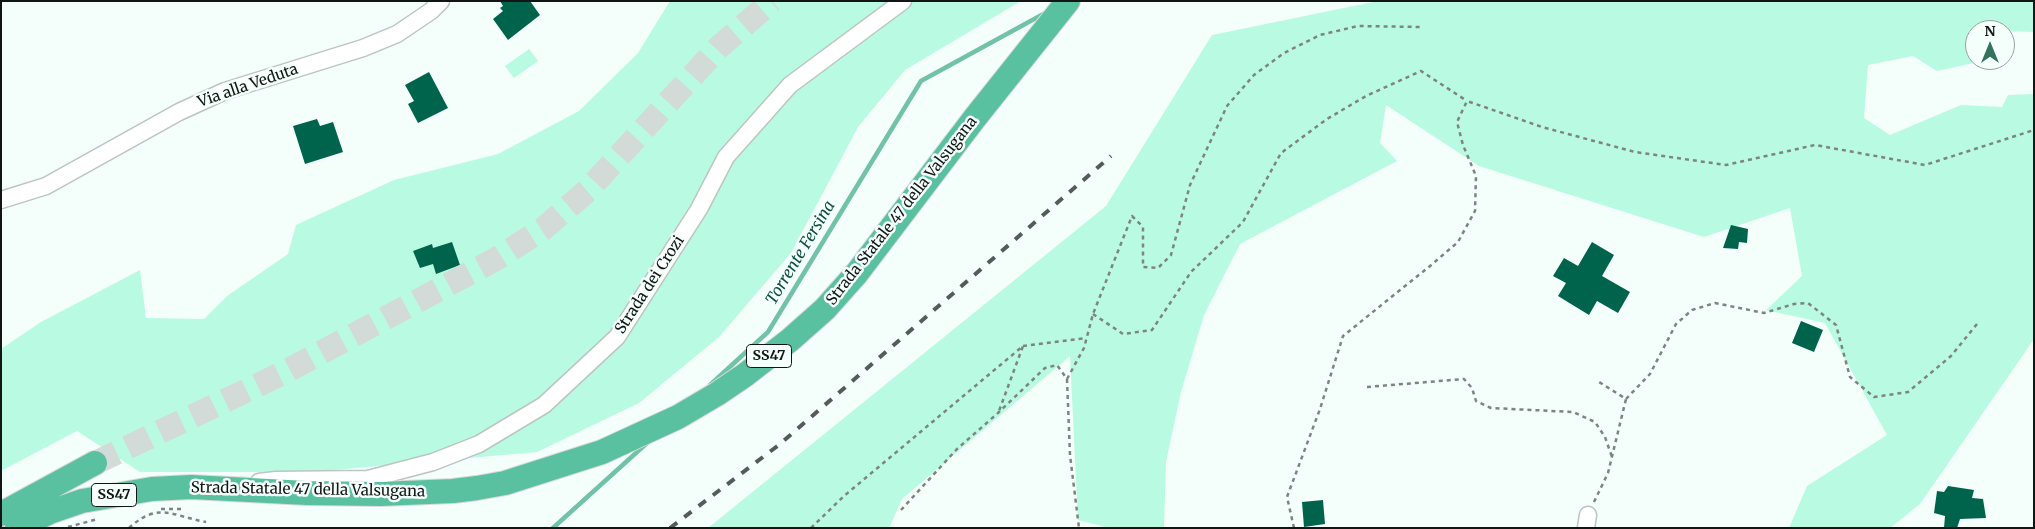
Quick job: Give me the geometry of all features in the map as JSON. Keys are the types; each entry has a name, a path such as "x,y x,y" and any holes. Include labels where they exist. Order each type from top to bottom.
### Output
{"highway":[{"name":"Strada Statale 47 della Valsugana","path":"17,528 50,512 82,501 152,489 191,487 372,494 453,492 505,483 555,468 602,452 670,421 717,394 744,375 790,340 825,309 857,272 974,119 1068,1"},
{"name":"SS47","path":"1,514 95,463"}],"street":[{"name":"Via alla Veduta","path":"1,200 46,186 179,112 225,91 363,48 398,34 431,11 441,1"},
{"name":"Strada dei Crozi","path":"217,488 276,480 368,479 433,462 479,444 544,405 617,337 699,209 726,157 790,85 903,1"}],"path":[{"path":"1079,528 1070,455 1067,379 1084,348 1093,314 1132,216 1142,227 1143,267 1158,268 1171,255 1190,184 1227,106 1254,75 1284,53 1320,36 1358,26 1422,27"},
{"path":"1093,314 1123,334 1152,330 1192,272 1243,222 1281,153 1327,119 1366,96 1421,71 1443,83 1467,101 1542,127 1635,152 1726,165 1815,145 1925,165 2034,130"},
{"path":"1294,528 1287,497 1320,409 1343,336 1458,242 1475,211 1476,176 1463,145 1457,122 1467,101"},
{"path":"1587,521 1608,473 1626,399 1650,374 1676,324 1692,310 1715,303 1764,313 1794,304 1808,303 1836,326 1850,377 1874,397 1908,392 1951,356 1977,324"},
{"path":"811,528 844,496 1023,346 1086,338"},
{"path":"998,412 1023,346"},
{"path":"901,510 957,449 1045,368 1057,365 1067,379"},
{"path":"1367,387 1464,379 1472,388 1476,401 1491,408 1572,412 1595,422 1605,437 1612,457"},
{"path":"1596,380 1626,399"},
{"path":"146,510 183,509"},
{"path":"129,528 139,519 151,513 162,511 206,522"},
{"path":"66,528 99,519"}],"green space":[{"path":"670,1 1021,1 905,70 858,127 791,253 719,337 639,403 537,452 311,472 140,472 77,431 1,471 1,349 41,322 140,270 146,318 204,319 227,296 288,254 296,225 394,180 498,154 579,111 638,53"},
{"path":"1378,1 2034,1 2034,32 2015,31 2015,20 1965,20 1965,65 1937,71 1913,56 1868,65 1864,118 1890,135 1961,105 2002,107 2008,95 2034,94 2034,339 1920,504 1890,528 1789,528 1807,486 1887,435 1825,323 1766,310 1802,276 1790,208 1704,237 1479,166 1386,105 1380,143 1397,161 1240,244 1204,315 1181,392 1166,462 1164,528 1109,528 1078,520 1070,356 902,499 889,528 708,528 1106,206 1212,35"},
{"path":"529,49 538,61 514,78 505,66"}],"building":[{"path":"500,1 530,1 540,15 508,40 493,19 503,11 500,8 503,6"},
{"path":"429,72 448,108 418,123 408,104 414,101 405,85"},
{"path":"317,119 320,126 333,122 343,152 305,164 293,126"},
{"path":"1731,225 1748,229 1747,243 1739,242 1738,249 1723,248"},
{"path":"452,242 460,265 436,274 433,264 420,268 413,251 432,244 433,248"},
{"path":"1592,242 1614,255 1602,276 1630,292 1618,313 1597,301 1589,315 1558,296 1566,283 1553,276 1564,258 1578,266"},
{"path":"1801,321 1823,330 1814,352 1792,343"},
{"path":"1948,486 1974,490 1972,498 1983,499 1986,518 1960,519 1957,528 1944,528 1945,516 1934,513 1937,491 1944,492"},
{"path":"1323,500 1325,524 1304,527 1302,502"}],"waterway":[{"name":"Torrente Fersina","path":"710,385 768,332 921,81 1047,12"},
{"name":"Torrente Fersina","path":"553,528 647,443"}],"tunnel":[{"path":"95,463 281,374 496,259 543,229 588,190 718,48 772,1"}],"railway":[{"path":"670,528 780,444 1111,156"}]}
